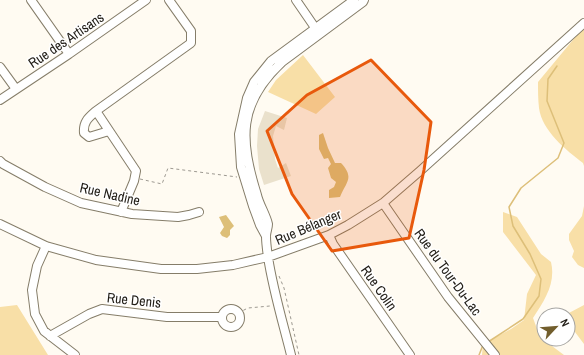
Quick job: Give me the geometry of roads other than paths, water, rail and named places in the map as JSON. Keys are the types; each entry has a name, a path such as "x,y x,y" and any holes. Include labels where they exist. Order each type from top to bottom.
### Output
{"street":[{"name":"Rue des Artisans","path":"0,100 70,54 146,0"},
{"path":"109,131 89,137 84,133 83,127 85,121 96,112 191,43 191,31 169,0"},
{"path":"296,0 318,31"},
{"path":"291,355 268,257 266,236 268,224 260,205 246,155 244,140 247,118 256,94 262,83 272,71 354,0"},
{"path":"266,236 252,206 241,167 238,134 249,92 254,82 271,61 364,0"},
{"path":"33,1 70,54"},
{"name":"Rue Bélanger","path":"0,224 46,246 96,260 161,268 197,269 233,265 268,257 329,235 383,203 584,23"},
{"path":"0,67 16,89"},
{"path":"96,112 129,158 136,171 135,178 121,212"},
{"name":"Rue Nadine","path":"0,161 45,187 81,203 132,214 178,217 199,212"},
{"name":"Rue du Tour-Du-Lac","path":"383,203 448,297 495,355"},
{"name":"Rue Colin","path":"329,235 333,244 410,355"},
{"path":"46,246 37,266 32,290 35,314 44,331 75,355"},
{"name":"Rue Denis","path":"50,336 89,314 102,309 167,317 222,316"},
{"name":"Rue Denis","path":"230,309 238,313 240,316 239,322 233,327 227,327 222,322 222,316 225,311 230,309"},
{"path":"62,346 67,355"}],"waterway":[{"path":"488,342 523,319 539,296 541,279 530,254 513,226 509,207 521,188 558,158 564,143 547,101 548,79 557,66"},
{"path":"479,355 483,345"}]}
